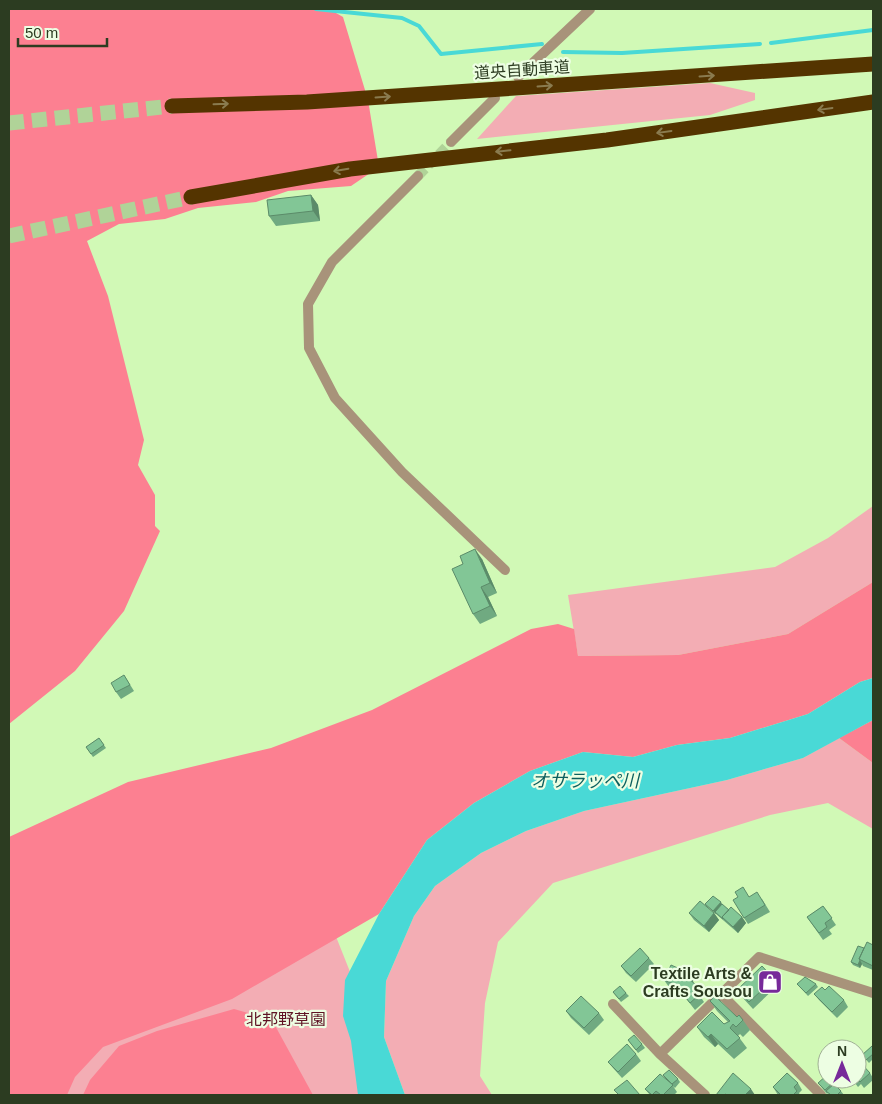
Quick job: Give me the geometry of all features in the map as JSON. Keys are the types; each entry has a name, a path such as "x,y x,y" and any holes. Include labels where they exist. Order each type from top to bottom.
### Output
{"highway":[{"name":"道央自動車道","path":"172,106 306,102 873,64"},
{"path":"191,197 350,169 606,140 873,102"}],"street":[{"path":"518,77 590,9"},
{"path":"451,142 495,98"},
{"path":"418,176 332,262 308,304 309,348 335,398 402,472 504,570"},
{"path":"660,1054 759,957 873,993"},
{"path":"722,995 821,1095"},
{"path":"614,1004 660,1054 705,1095"}],"green space":[{"path":"710,83 755,93 755,100 710,115 477,139 516,96"},
{"path":"873,506 873,582 788,634 678,655 578,656 568,595 775,567 828,538"},
{"path":"839,738 873,763 873,829 828,803 770,815 553,883 498,942 485,1003 480,1076 492,1095 405,1095 384,1037 386,981 414,916 435,886 481,853 526,831 584,811 727,780 803,758"},
{"name":"北邦野草園","path":"331,924 399,1095 9,1095 9,1029"}],"shaded area":[{"path":"9,9 329,9 343,17 368,100 379,167 351,186 288,191 256,202 198,208 165,219 119,224 87,241 108,296 144,440 138,465 155,495 155,526 160,531 124,611 75,671 9,724"},
{"path":"873,582 873,678 860,682 808,714 730,738 677,745 633,757 583,752 530,771 474,803 427,840 379,914 232,999 103,1047 75,1077 67,1095 9,1095 9,837 128,782 271,748 372,710 531,629 558,624 574,629 578,656 678,655 788,634"},
{"path":"873,720 873,763 839,738"},
{"path":"234,1009 272,1020 313,1095 83,1095 90,1080 119,1046 157,1031"}],"water":[{"name":"オサラッペ川","path":"873,678 873,720 803,758 727,780 584,811 526,831 481,853 435,886 414,916 386,981 384,1037 405,1095 358,1095 351,1041 343,1016 345,980 379,914 427,840 474,803 530,771 583,752 633,757 677,745 730,738 808,714 860,682"}],"building":[{"path":"311,195 313,211 269,216 267,200"},
{"path":"475,549 490,583 481,587 490,606 473,614 452,569 463,564 460,556"},
{"path":"124,675 130,685 116,692 111,683"},
{"path":"99,738 104,745 91,754 86,747"},
{"path":"743,887 749,897 757,892 765,905 744,918 733,900 738,897 735,892"},
{"path":"713,896 721,902 713,911 705,904"},
{"path":"700,901 714,913 704,926 689,913"},
{"path":"722,904 729,910 722,917 723,919 715,912"},
{"path":"823,906 832,918 825,923 827,927 819,933 807,917"},
{"path":"731,907 742,917 733,927 722,917"},
{"path":"867,942 873,945 873,966 859,959"},
{"path":"858,946 864,948 858,965 851,962"},
{"path":"640,948 649,958 631,976 621,966"},
{"path":"671,965 689,973 687,977 697,986 695,990 699,995 690,1003 676,985 664,980"},
{"path":"762,966 774,979 749,1002 737,990"},
{"path":"805,977 816,984 806,993 797,984"},
{"path":"620,986 626,993 619,999 613,992"},
{"path":"829,986 844,1000 832,1012 814,994 822,987 825,990"},
{"path":"581,996 599,1013 584,1028 566,1011"},
{"path":"715,996 737,1017 739,1015 743,1020 736,1027 733,1024 730,1028 740,1038 727,1049 711,1034 708,1037 697,1027 712,1012 724,1024 730,1021 710,1001"},
{"path":"634,1035 642,1044 636,1050 628,1040"},
{"path":"627,1044 636,1054 618,1072 608,1062"},
{"path":"872,1046 873,1054 867,1059 867,1050"},
{"path":"669,1070 678,1079 672,1084 663,1075"},
{"path":"733,1073 751,1089 745,1095 716,1095"},
{"path":"787,1073 798,1083 794,1087 797,1091 793,1095 781,1095 773,1087"},
{"path":"660,1074 673,1085 663,1095 656,1091 652,1095 645,1089"},
{"path":"627,1080 640,1095 619,1095 614,1090"},
{"path":"828,1089 839,1089 841,1091 837,1095 831,1095 826,1091"}],"waterway":[{"path":"316,9 402,18 419,26 441,54 542,44"},
{"path":"771,43 873,30"},
{"path":"563,52 622,53 760,44"}],"tunnel":[{"path":"9,123 172,106"},
{"path":"418,176 451,142"},
{"path":"9,236 191,197"}],"place":[{"name":"Textile Arts & Crafts Sousou","path":"770,982"}]}
